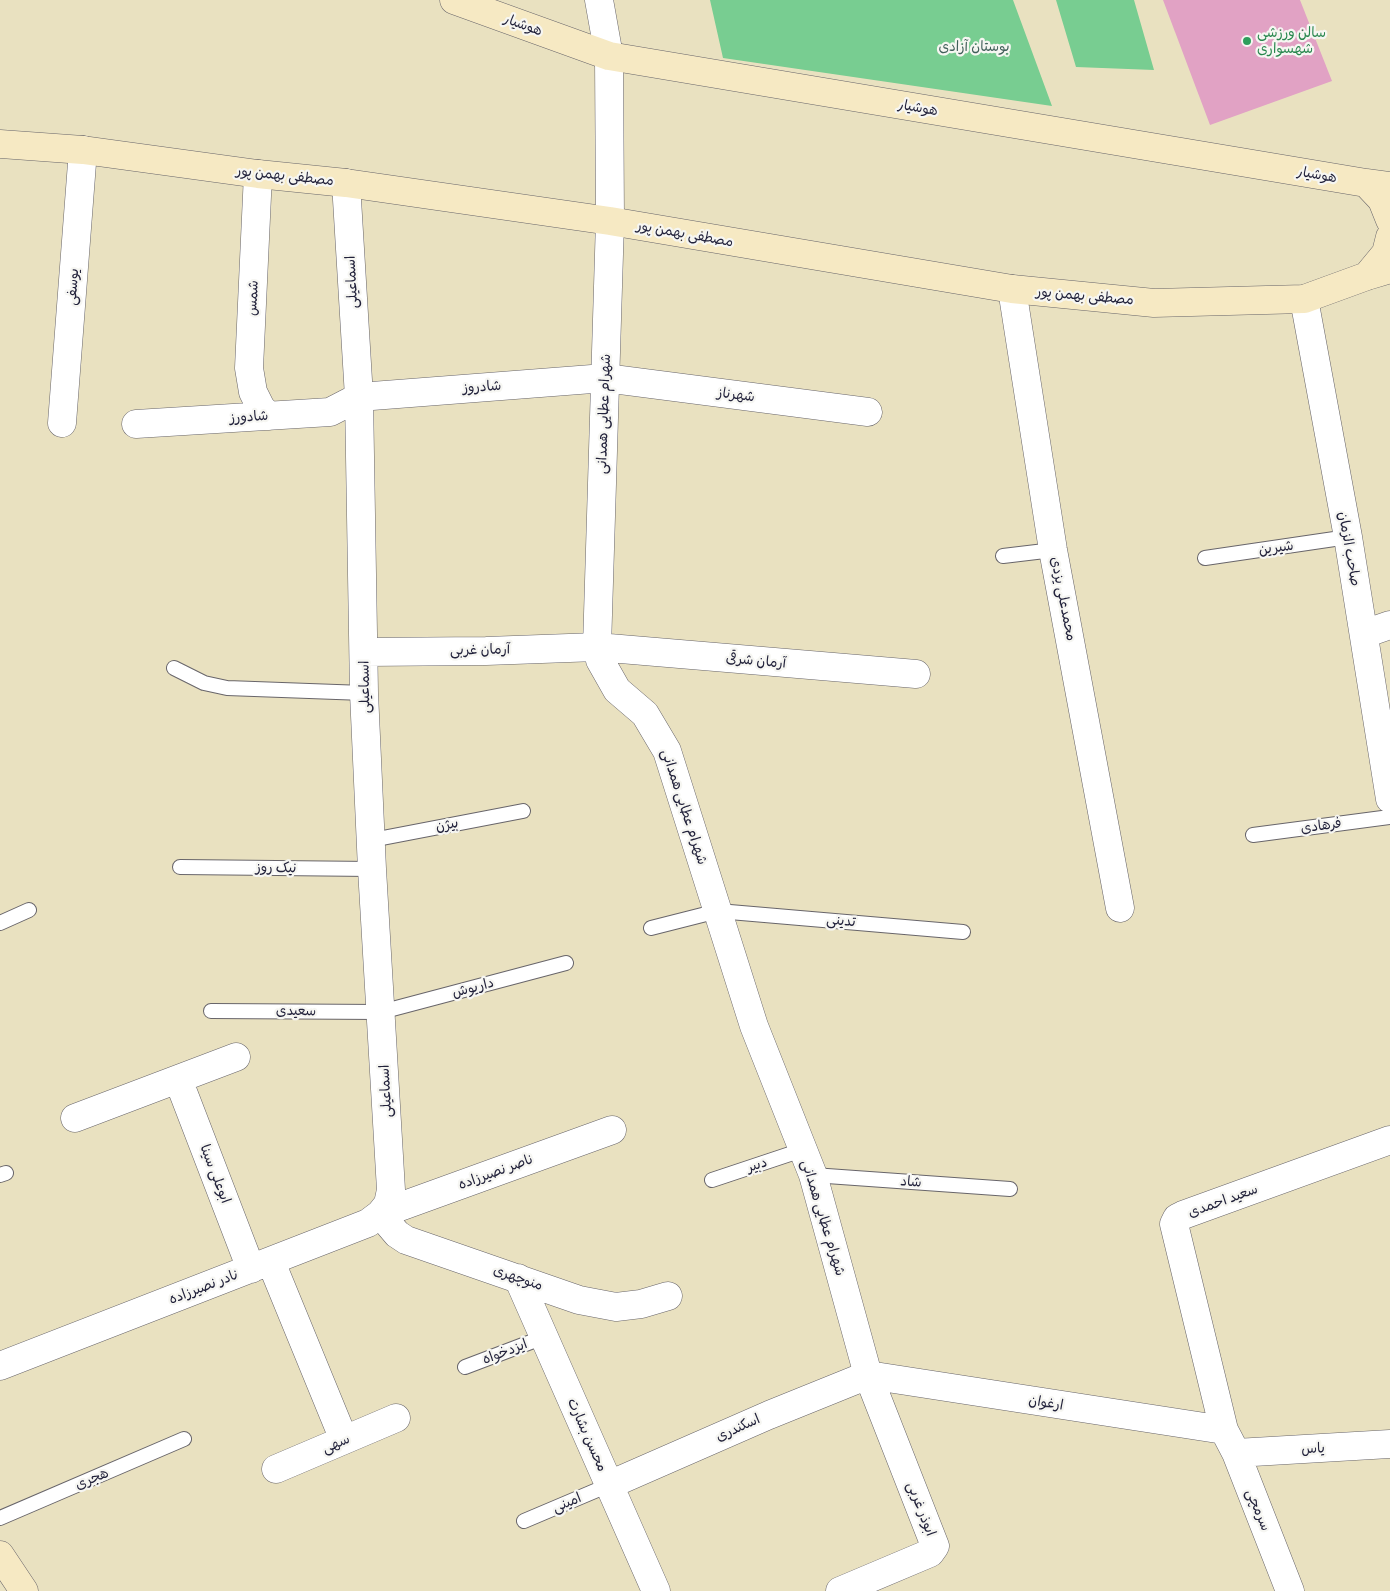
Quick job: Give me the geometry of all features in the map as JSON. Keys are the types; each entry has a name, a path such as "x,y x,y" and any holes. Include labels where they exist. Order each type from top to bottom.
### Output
{"main road":[{"name":"هوشیار","path":"454,0 608,56 1378,185"},
{"name":"مصطفی بهمن پور","path":"0,144 83,150 258,174 346,183 610,221 1012,289 1154,303 1304,299 1379,272 1390,237"},
{"path":"1378,185 1390,220"},
{"path":"0,1555 24,1591"}],"street":[{"name":"شهرام عطایی همدانی","path":"598,0 608,56 610,221 597,647 600,660 617,690 646,714 667,751 754,1026 807,1162 868,1374"},
{"name":"یوسفی","path":"62,423 83,150"},
{"name":"شمس","path":"258,174 249,368 253,392 262,408 270,416"},
{"name":"اسماعیلی","path":"346,183 359,397 364,693 381,1012 386,1202"},
{"name":"محمدعلی یزدی","path":"1012,289 1053,550 1120,908"},
{"name":"صاحب الزمان","path":"1304,299 1348,538 1390,799"},
{"name":"شادروز","path":"359,397 605,378"},
{"name":"شهرناز","path":"605,378 868,412"},
{"name":"شادورز","path":"136,424 330,412 359,397"},
{"path":"1364,634 1390,625"},
{"name":"آرمان غربی","path":"364,652 486,651 597,647"},
{"name":"آرمان شرقی","path":"597,647 916,674"},
{"path":"75,1118 236,1058"},
{"name":"ابوعلی سینا","path":"178,1079 261,1265 344,1440"},
{"name":"ناصر نصیرزاده","path":"386,1202 612,1130"},
{"name":"سعید احمدی","path":"1230,1442 1174,1224 1177,1218 1390,1140"},
{"name":"نادر نصیرزاده","path":"0,1366 368,1223 386,1202"},
{"name":"منوچهری","path":"386,1202 397,1234 406,1240 579,1300 616,1307 642,1304 668,1296"},
{"name":"محسن بشارت","path":"518,1278 656,1591"},
{"name":"ارغوان","path":"868,1374 1230,1442"},
{"name":"اسکندری","path":"609,1485 868,1374"},
{"name":"ابوذر غربی","path":"840,1591 930,1553 935,1546 868,1374"},
{"name":"سهی","path":"276,1469 396,1418"},
{"name":"یاس","path":"1230,1442 1390,1444"},
{"name":"سرمچی","path":"1230,1442 1290,1591"}],"lane":[{"name":"شیرین","path":"1205,558 1348,538"},
{"path":"1003,556 1053,550"},
{"path":"174,668 204,684 227,688 364,693"},
{"name":"بیژن","path":"372,840 523,811"},
{"name":"فرهادی","path":"1253,835 1390,816"},
{"name":"نیک روز","path":"180,867 372,869"},
{"path":"0,923 29,910"},
{"name":"تدینی","path":"650,928 718,911 963,932"},
{"name":"داریوش","path":"381,1012 566,963"},
{"name":"سعیدی","path":"211,1011 381,1012"},
{"name":"دبیر","path":"712,1180 807,1162"},
{"name":"شاد","path":"807,1162 1010,1189"},
{"name":"ایزدخواه","path":"465,1368 544,1337"},
{"name":"هجری","path":"0,1518 184,1439"},
{"name":"امینی","path":"524,1521 609,1485"}],"green space":[{"name":"بوستان آزادی","path":"710,0 1013,0 1052,106 723,58"},
{"path":"1056,0 1134,0 1154,70 1076,67"}],"building":[{"name":"سالن ورزشی شهسواری","path":"1163,0 1300,0 1332,81 1210,125"}],"place":[{"name":"سالن ورزشی شهسواری","path":"1247,41"}]}
